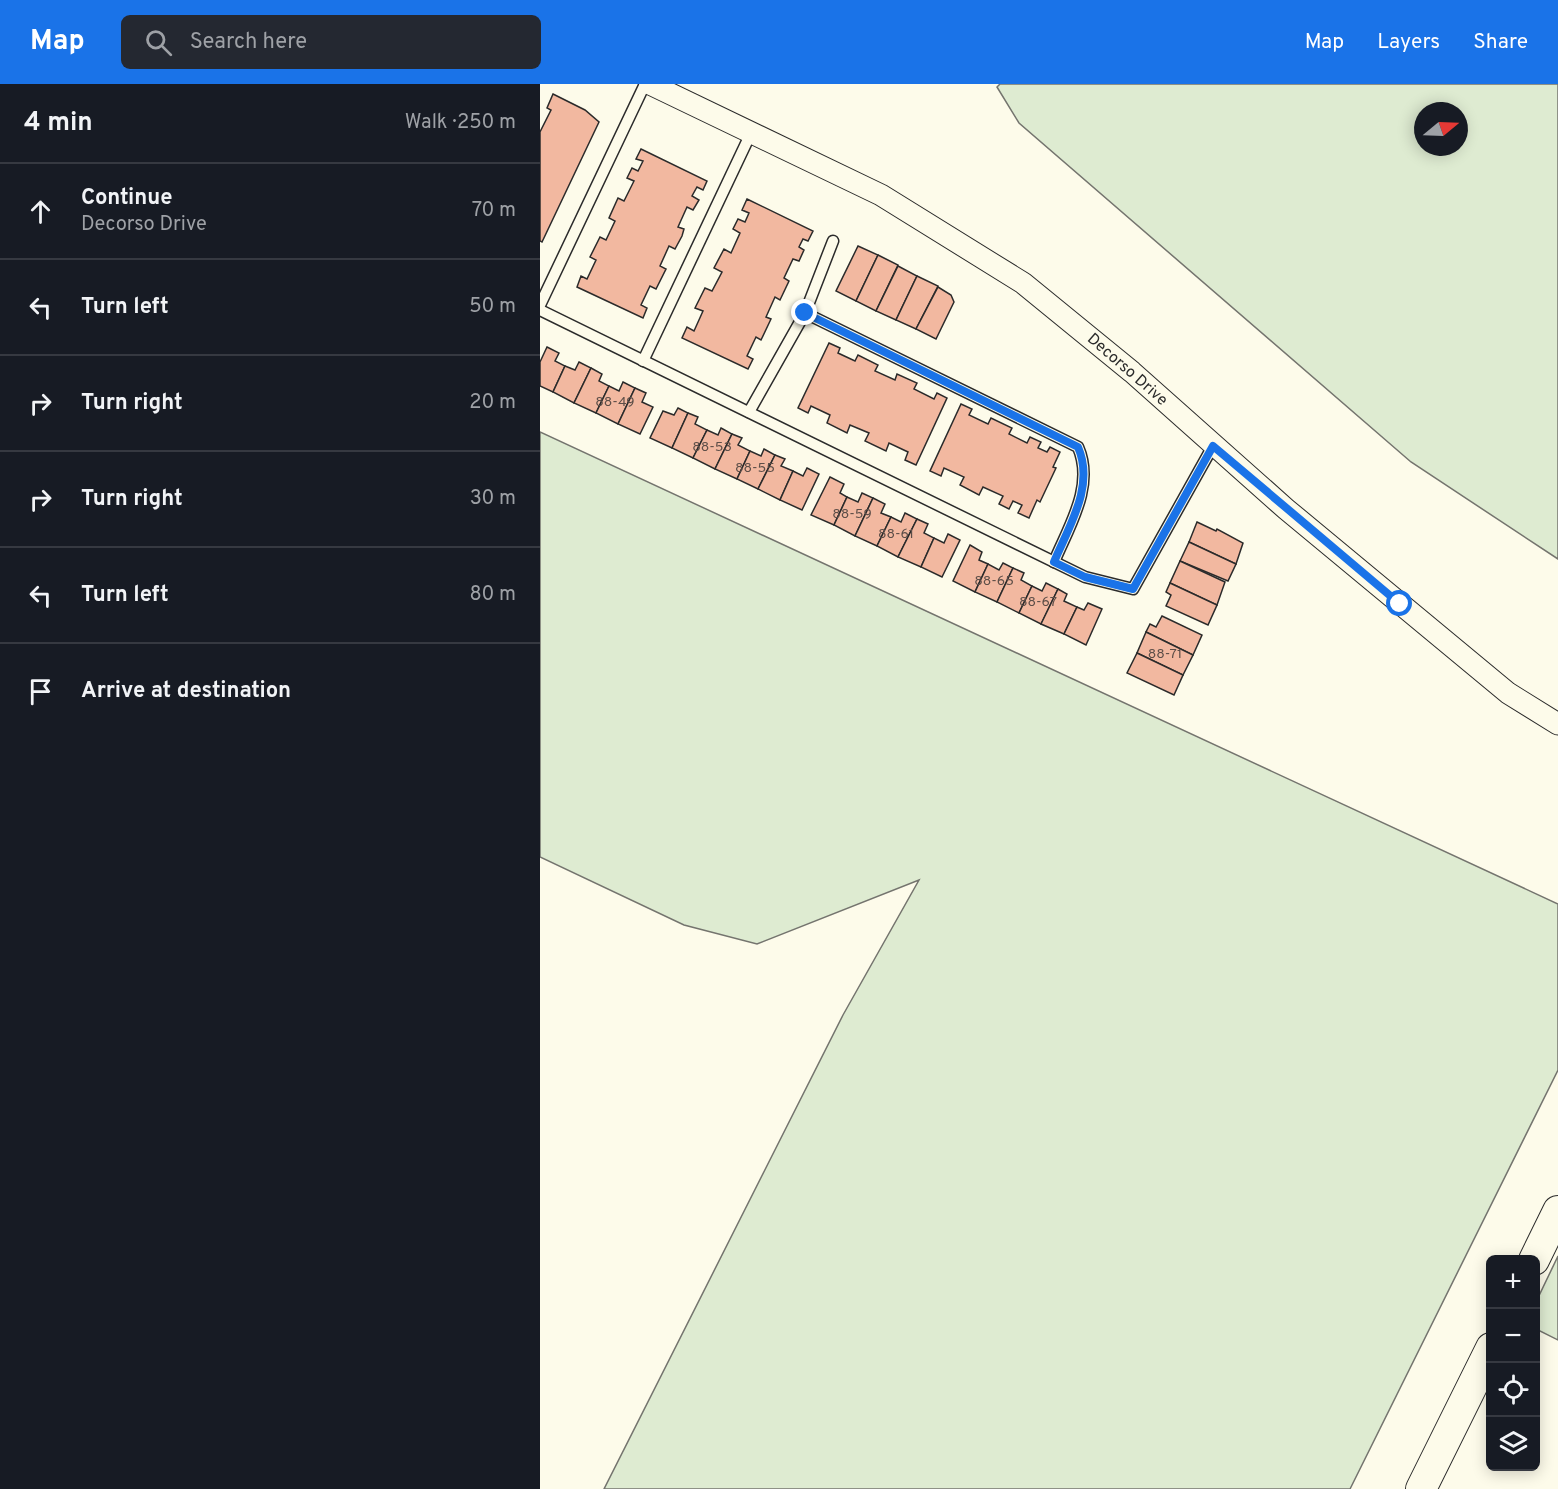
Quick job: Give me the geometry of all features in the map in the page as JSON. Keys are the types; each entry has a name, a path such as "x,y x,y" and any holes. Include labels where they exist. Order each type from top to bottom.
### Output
{"main road":[{"path":"1536,1255 1558,1211"},
{"path":"1421,1489 1486,1358"}],"street":[{"name":"Decorso Drive","path":"650,84 752,134 833,169 882,195 1023,283 1132,372 1213,446 1508,693 1558,724"}],"lane":[{"path":"645,84 540,308 1085,577 1133,589 1213,446"},
{"path":"644,361 752,134"},
{"path":"749,412 805,313 832,241"},
{"path":"805,313 1078,447 1084,460 1084,488 1054,562"}],"green space":[{"path":"1000,84 1558,84 1558,559 1411,462 1019,123 997,87"},
{"path":"540,432 1558,904 1558,1070 1350,1489 604,1489 843,1015 919,880 757,944 684,925 540,857"},
{"path":"1558,1256 1558,1340 1540,1331 1540,1294"}],"building":[{"path":"553,94 585,110 599,122 542,242 540,241 540,132 551,110 547,108"},
{"path":"641,149 707,181 703,190 697,187 692,196 699,200 693,210 687,207 678,227 684,229 682,236 675,249 669,246 660,266 666,269 656,289 650,286 641,305 647,308 643,318 577,287 581,276 587,279 596,260 590,257 600,237 606,240 615,221 609,218 618,198 624,201 634,181 627,178 632,168 638,171 643,161 636,159"},
{"path":"747,199 813,231 808,241 803,239 799,247 804,250 799,261 793,259 784,278 789,281 780,300 775,297 766,317 771,319 761,340 756,337 747,356 753,359 748,369 682,338 687,327 694,331 703,311 695,308 705,288 712,291 722,272 714,268 724,249 731,253 740,233 733,229 738,219 745,222 749,213 742,210"},
{"path":"858,246 878,255 856,301 836,291"},
{"path":"878,255 898,265 876,311 856,301"},
{"path":"898,266 917,276 896,320 876,311"},
{"path":"917,276 938,286 916,329 896,320"},
{"path":"938,287 951,295 954,302 936,339 916,329"},
{"path":"829,343 840,348 838,353 855,361 858,355 878,365 875,371 895,380 897,374 917,383 914,389 934,399 937,393 947,398 916,465 905,460 908,452 889,443 886,451 865,441 869,433 850,425 847,433 827,423 830,415 811,406 808,413 798,408"},
{"path":"547,347 559,353 555,361 565,366 553,392 540,386 540,362"},
{"path":"579,362 591,368 574,403 553,392 565,366 575,370"},
{"path":"591,368 602,374 599,381 609,386 596,413 574,403"},
{"path":"623,382 635,388 618,424 596,413 609,386 619,391"},
{"path":"635,388 646,393 642,402 653,407 640,434 618,424"},
{"path":"961,404 972,409 969,415 988,424 991,418 1012,428 1009,434 1027,443 1030,437 1041,442 1038,448 1047,452 1050,447 1060,452 1053,467 1056,468 1040,502 1037,500 1029,518 1018,513 1022,505 1013,501 1009,509 999,504 1003,496 983,487 979,495 960,485 964,477 944,468 941,476 930,471"},
{"path":"678,408 688,413 672,448 650,438 663,411 674,415"},
{"path":"688,413 698,417 695,424 707,430 693,458 672,448"},
{"path":"721,428 732,434 715,469 693,458 707,430 718,435"},
{"path":"732,434 742,438 738,445 750,451 737,479 715,469"},
{"path":"764,449 775,455 758,489 737,479 750,451 761,456"},
{"path":"775,455 785,459 781,466 793,471 780,500 758,489"},
{"path":"807,468 819,474 802,510 780,500 793,471 803,476"},
{"path":"830,477 844,484 840,493 847,497 834,525 811,515"},
{"path":"862,493 873,498 855,536 834,525 847,497 858,502"},
{"path":"873,498 885,504 881,513 891,517 877,546 855,536"},
{"path":"905,513 917,519 898,557 877,546 891,517 901,522"},
{"path":"917,519 928,524 924,533 934,538 921,567 898,557"},
{"path":"1197,522 1216,531 1217,529 1243,543 1236,564 1189,542"},
{"path":"948,534 960,540 942,577 921,567 934,538 944,543"},
{"path":"1189,542 1236,564 1228,581 1180,561"},
{"path":"970,545 982,552 979,560 988,564 975,592 953,581"},
{"path":"1180,561 1225,582 1217,605 1170,583"},
{"path":"1003,563 1013,568 997,602 975,592 988,564 999,570"},
{"path":"1013,568 1024,573 1021,580 1032,586 1019,613 997,602"},
{"path":"1046,583 1058,589 1041,624 1019,613 1032,586 1042,591"},
{"path":"1170,583 1217,605 1208,625 1166,606 1171,595 1166,592"},
{"path":"1058,589 1067,594 1064,601 1077,607 1064,634 1041,624"},
{"path":"1088,603 1102,609 1086,645 1064,634 1077,607 1084,610"},
{"path":"1162,616 1202,635 1193,655 1146,632 1150,624 1156,627"},
{"path":"1146,632 1193,655 1183,675 1137,653"},
{"path":"1137,653 1183,675 1174,695 1127,673"}],"route":[{"path":"805,313 1078,447 1084,460 1084,488 1054,562 1085,577 1133,589 1213,446 1400,604"}]}
